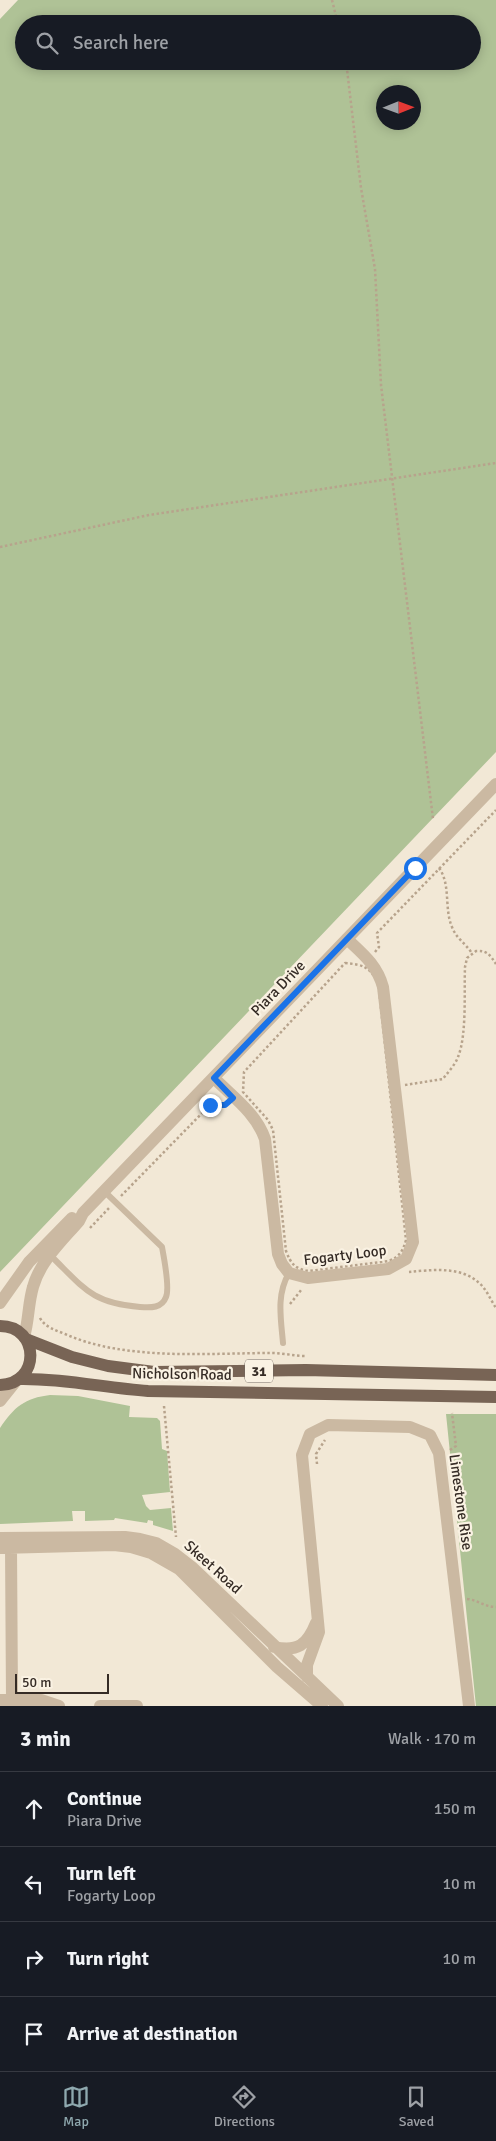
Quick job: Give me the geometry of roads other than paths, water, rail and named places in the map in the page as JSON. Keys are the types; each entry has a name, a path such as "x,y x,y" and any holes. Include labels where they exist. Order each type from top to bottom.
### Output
{"main road":[{"name":"31","path":"0,1326 13,1328 25,1338"},
{"name":"Nicholson Road","path":"25,1338 72,1357 108,1366 154,1372 306,1370 496,1375"},
{"path":"17,1380 27,1370 31,1357 25,1338"},
{"name":"31","path":"0,1385 17,1380"},
{"name":"Nicholson Road","path":"17,1380 74,1381 115,1389 148,1391 496,1397"}],"street":[{"name":"Piara Drive","path":"25,1338 29,1320 32,1287 38,1272 79,1221 83,1213 496,784"},
{"name":"Fogarty Loop","path":"214,1078 238,1093 265,1139 278,1254 282,1264 289,1273 308,1278 388,1269 406,1259 413,1242 392,1087 383,986 379,973 348,939"},
{"name":"Piara Drive","path":"0,1303 29,1262 74,1216 83,1213"},
{"path":"0,1401 17,1380"},
{"name":"Limestone Rise","path":"307,1677 307,1665 318,1638 302,1455 310,1434 328,1425 410,1427 430,1435 439,1451 469,1706"},
{"name":"Skeet Road","path":"0,1538 125,1537 156,1544 175,1554 193,1568 338,1706"},
{"name":"Skeet Road","path":"6,1547 114,1546 141,1550 166,1560 184,1574 277,1668 322,1706"},
{"path":"6,1547 8,1577 6,1700 41,1700 59,1706"},
{"path":"274,1647 297,1648 311,1635 316,1621"},
{"path":"100,1706 137,1706"}],"lane":[{"path":"50,1255 89,1293 107,1302 151,1308 163,1304 167,1295 162,1247 104,1191"},
{"path":"283,1343 281,1294 289,1273"}]}
